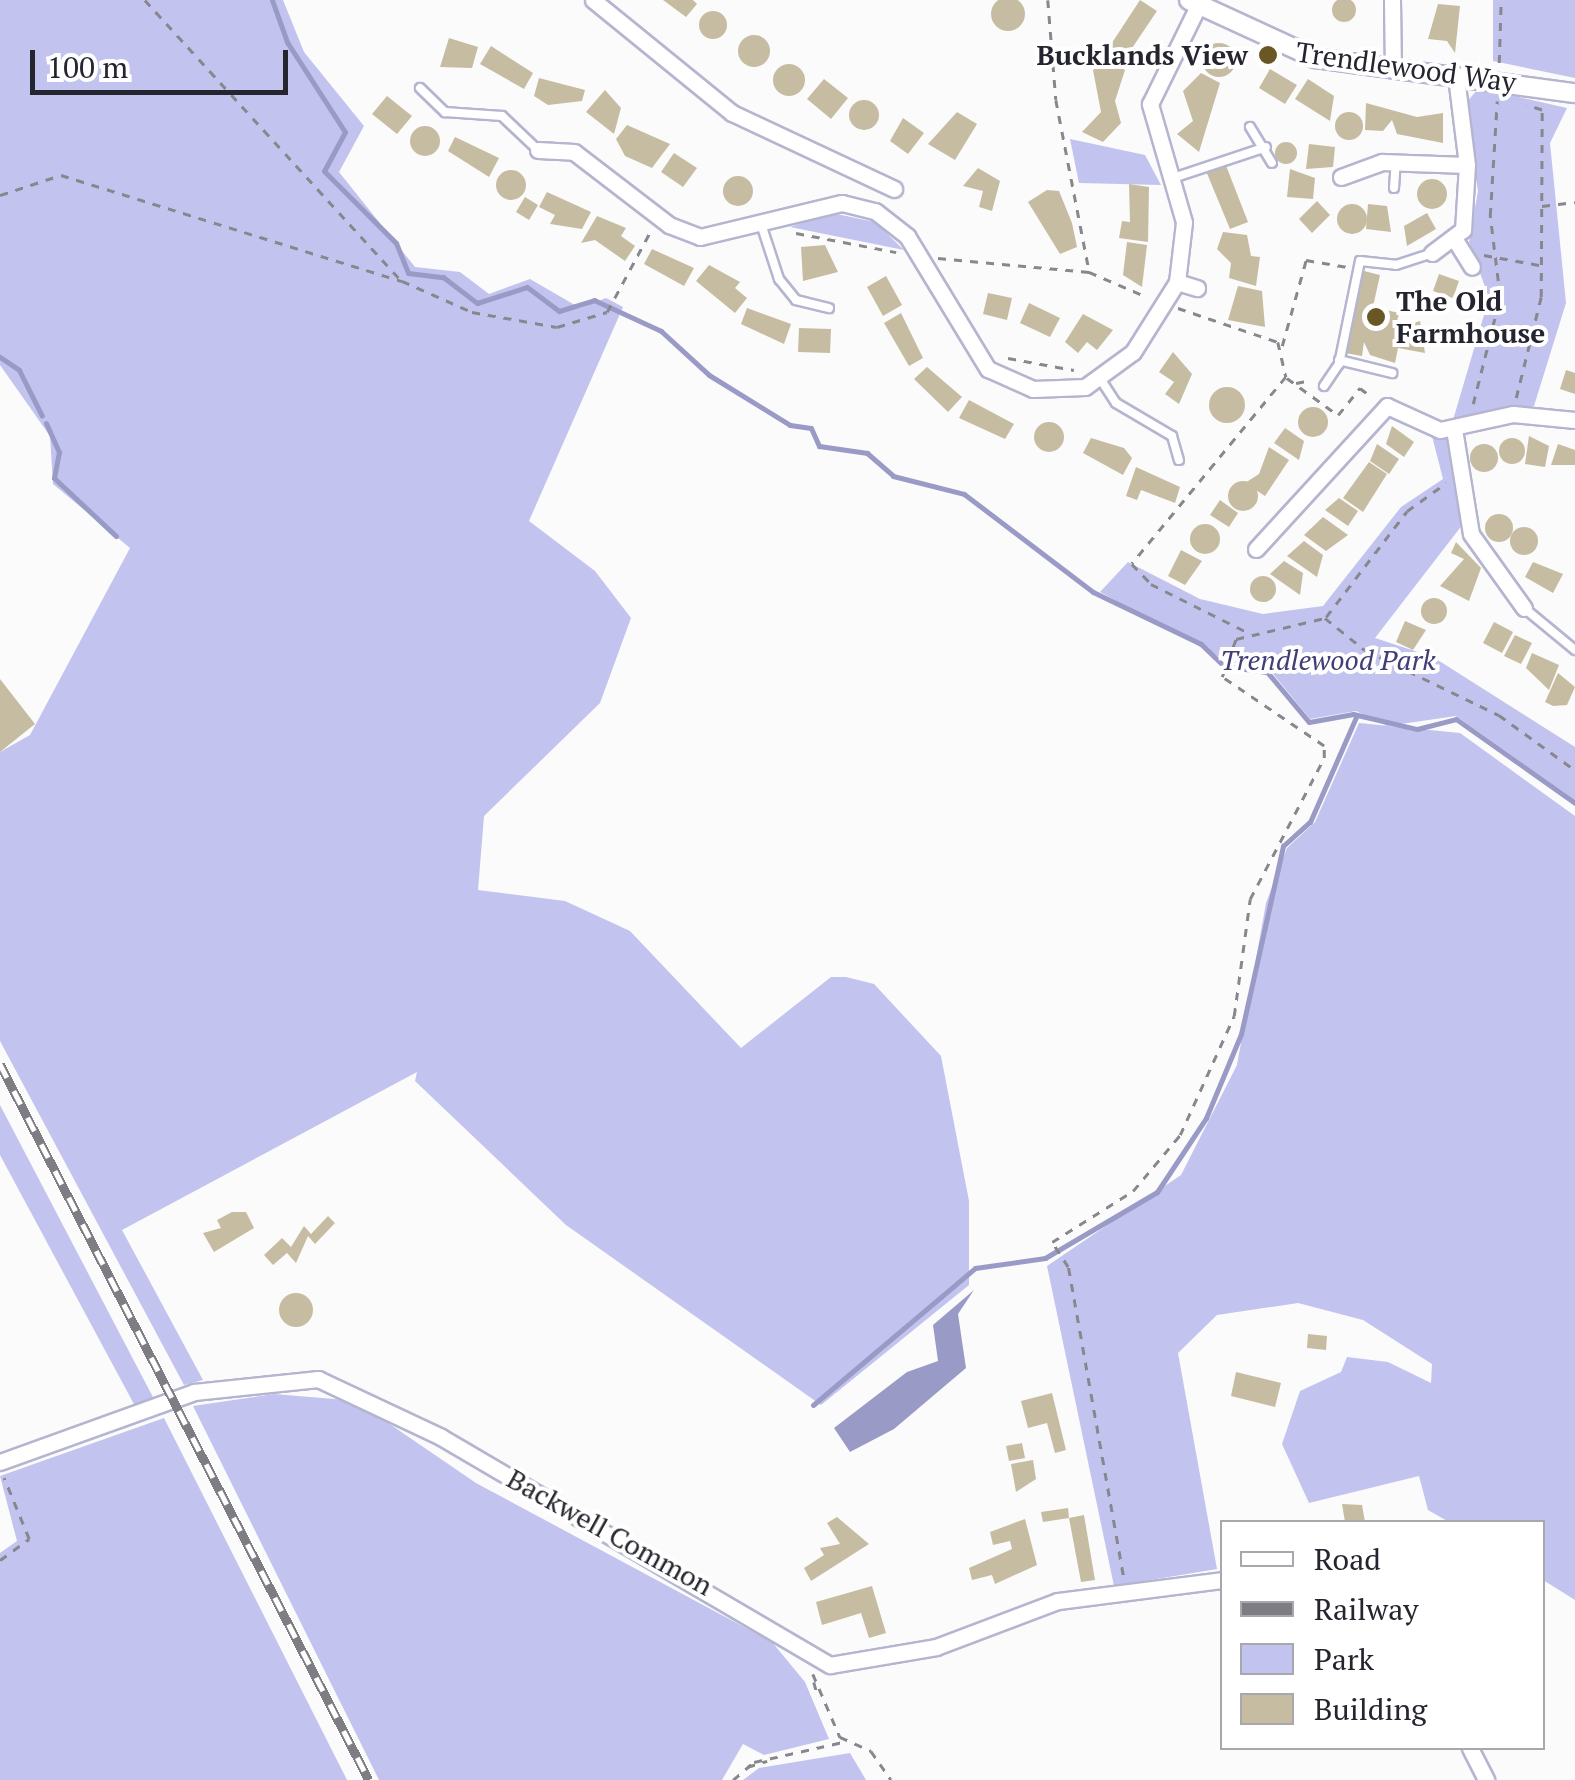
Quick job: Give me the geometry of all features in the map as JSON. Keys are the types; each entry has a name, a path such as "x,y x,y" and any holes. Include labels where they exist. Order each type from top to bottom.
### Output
{"street":[{"path":"594,0 732,114 894,189"},
{"path":"1392,0 1393,70"},
{"path":"538,150 574,152 658,218 707,238 853,204 896,224 920,258 972,352 1033,389 1104,378 1169,305 1177,282 1185,231 1151,95 1194,3"},
{"name":"Trendlewood Way","path":"1194,3 1284,50 1456,77 1498,89 1575,93"},
{"path":"1456,77 1467,165 1457,243 1472,267"},
{"path":"1340,177 1396,162 1467,165"},
{"path":"1432,252 1457,243"},
{"path":"1177,282 1197,288"},
{"path":"1256,550 1392,407 1431,428 1461,427 1512,414 1575,420"},
{"path":"1461,427 1468,524 1508,592 1524,608"},
{"path":"1494,604 1508,592"},
{"name":"Backwell Common","path":"0,1465 194,1392 318,1380 716,1592 810,1660"},
{"path":"810,1660 830,1665 936,1647 1058,1601 1220,1580"},
{"path":"1471,1750 1486,1780"}],"lane":[{"path":"420,88 445,112 502,116 538,150"},
{"path":"1250,127 1272,162"},
{"path":"1170,178 1266,147"},
{"path":"1394,188 1396,162"},
{"path":"766,225 788,290 828,308"},
{"path":"1324,386 1339,360 1362,259 1396,265 1432,252"},
{"path":"1339,360 1392,373"},
{"path":"1104,378 1116,403 1172,436 1179,460"},
{"path":"1524,608 1575,650"}],"path":[{"path":"145,0 402,280"},
{"path":"1048,0 1056,100 1089,272"},
{"path":"1461,427 1500,297 1496,260 1501,0"},
{"path":"1498,89 1542,110 1540,265 1512,414"},
{"path":"0,195 62,175 402,280 472,312 557,327 607,312 658,218"},
{"path":"1540,206 1575,202"},
{"path":"766,225 920,258 963,255 1018,270 1089,272 1282,346"},
{"path":"1457,243 1496,260 1540,265"},
{"path":"1358,269 1306,260 1282,346 1286,377 1338,415 1360,388 1392,407"},
{"path":"972,352 1104,378"},
{"path":"1286,377 1132,564 1151,584 1246,631 1325,618 1407,511 1446,483 1449,465"},
{"path":"1325,618 1365,650 1499,715 1575,770"},
{"path":"1126,1592 1055,1246 1134,1191 1180,1135 1234,1016 1250,899 1324,758 1324,746 1222,678 1246,631"},
{"path":"0,1465 29,1539 0,1560"},
{"path":"810,1660 821,1699 844,1742"},
{"path":"733,1780 746,1768 768,1760 844,1742 871,1751 890,1780"}],"green space":[{"path":"0,0 283,0 304,52 364,126 339,172 415,267 460,272 489,294 530,279 580,308 606,298 623,307 529,521 595,571 631,618 600,703 484,816 478,890 565,901 630,931 741,1048 831,977 846,977 874,984 941,1056 969,1201 969,1285 821,1405 566,1225 415,1081 417,1072 122,1230 203,1380 184,1385 0,1041 0,752 30,735 130,548 53,484 50,436 0,365"},
{"path":"1493,0 1575,0 1575,78 1493,61"},
{"path":"1479,88 1567,108 1550,143 1566,303 1534,406 1453,420 1489,298 1469,242 1478,191 1463,106"},
{"path":"1070,139 1145,155 1161,185 1079,183"},
{"path":"832,213 875,222 904,250 790,227"},
{"name":"Trendlewood Park","path":"1451,434 1463,524 1375,638 1433,657 1575,747 1575,800 1456,716 1387,726 1356,711 1310,719 1269,669 1228,662 1100,592 1128,562 1200,599 1263,614 1323,606 1401,507 1443,479 1432,436"},
{"path":"1359,723 1460,733 1575,816 1575,1600 1545,1581 1545,1520 1446,1520 1428,1510 1419,1476 1309,1503 1282,1444 1300,1391 1341,1372 1347,1357 1388,1362 1431,1383 1432,1364 1363,1320 1298,1303 1217,1315 1178,1353 1217,1569 1114,1586 1047,1266 1181,1175 1237,1065 1266,903 1287,848 1315,822"},
{"path":"0,1105 155,1401 135,1406 0,1155"},
{"path":"274,1394 346,1400 375,1414 476,1483 772,1642 805,1682 829,1739 764,1755 743,1744 722,1780 379,1780 193,1406"},
{"path":"164,1418 347,1780 0,1780 0,1553 17,1541 0,1476"},
{"path":"850,1753 866,1780 743,1780 759,1768"}],"shaded area":[{"path":"974,1290 958,1314 966,1368 894,1429 850,1452 834,1428 907,1372 938,1361 933,1325"}],"building":[{"path":"1000,-1 1016,-1 1024,8 1024,20 1014,30 1002,30 992,20 992,8"},
{"path":"1339,-1 1349,-1 1355,5 1355,15 1349,21 1339,21 1333,15 1333,5"},
{"path":"663,0 693,0 697,4 686,17"},
{"path":"1140,0 1157,11 1122,63 1106,52"},
{"path":"1438,4 1460,6 1455,53 1447,41 1428,39"},
{"path":"713,11 723,15 727,25 723,35 713,39 703,35 699,25 703,15"},
{"path":"754,35 766,39 770,51 766,63 754,67 742,63 738,51 742,39"},
{"path":"449,38 478,47 472,68 440,67"},
{"path":"1219,43 1231,48 1236,60 1231,72 1219,77 1207,72 1202,60 1207,48"},
{"path":"491,46 533,73 524,89 480,64"},
{"path":"1107,59 1125,70 1115,101 1121,123 1103,142 1082,132 1101,112 1093,70"},
{"path":"789,64 800,69 805,80 800,91 789,96 778,91 773,80 778,69"},
{"path":"1270,69 1297,85 1285,104 1259,88"},
{"path":"1201,73 1220,83 1199,152 1177,134 1193,121 1183,91"},
{"path":"539,78 585,90 582,101 548,105 534,96"},
{"path":"824,79 848,98 831,119 807,99"},
{"path":"1308,79 1334,96 1330,121 1295,99"},
{"path":"605,90 621,108 614,134 586,112"},
{"path":"387,96 412,116 397,134 372,114"},
{"path":"864,100 875,104 879,115 875,126 864,130 853,126 849,115 853,104"},
{"path":"1366,103 1417,117 1443,113 1443,143 1397,134 1392,120 1383,131 1365,130"},
{"path":"957,112 977,124 955,160 928,144"},
{"path":"1349,112 1359,116 1363,126 1359,136 1349,140 1339,136 1335,126 1339,116"},
{"path":"903,118 924,133 908,154 890,141"},
{"path":"627,125 670,144 652,168 625,156 616,139"},
{"path":"425,126 439,135 440,141 431,155 425,156 411,147 410,141 419,127"},
{"path":"455,137 499,158 489,177 448,151"},
{"path":"1286,142 1294,145 1294,161 1286,164 1278,161 1275,153 1278,145"},
{"path":"1309,144 1335,147 1333,167 1306,169"},
{"path":"674,153 697,168 683,187 661,172"},
{"path":"1225,163 1248,222 1230,229 1206,171"},
{"path":"978,168 1000,181 992,211 979,207 983,191 963,186"},
{"path":"1290,169 1315,178 1313,199 1287,197"},
{"path":"511,170 522,174 526,185 522,196 511,200 500,196 496,185 500,174"},
{"path":"738,176 749,180 753,191 749,202 738,206 727,202 723,191 727,180"},
{"path":"1432,179 1443,183 1447,194 1443,205 1432,209 1421,205 1417,194 1421,183"},
{"path":"1129,184 1149,187 1148,242 1119,238 1122,221 1130,222"},
{"path":"1047,190 1059,191 1077,247 1060,254 1028,202"},
{"path":"547,192 591,212 582,229 550,224 555,215 539,207"},
{"path":"525,197 538,205 529,220 516,212"},
{"path":"1317,201 1330,215 1312,233 1299,219"},
{"path":"1352,204 1362,209 1367,219 1362,229 1352,234 1342,229 1337,219 1342,209"},
{"path":"1368,204 1387,206 1391,232 1366,229"},
{"path":"1427,213 1436,229 1407,246 1404,226"},
{"path":"597,216 626,228 621,236 635,246 625,261 595,240 581,243"},
{"path":"1223,232 1247,235 1251,256 1260,257 1256,286 1229,278 1231,263 1217,249"},
{"path":"1127,242 1147,245 1142,287 1123,275"},
{"path":"825,245 838,272 803,281 801,247"},
{"path":"652,249 694,268 684,286 644,264"},
{"path":"709,265 740,282 735,288 747,298 735,313 696,281"},
{"name":"The Old Farmhouse","path":"1364,271 1380,275 1373,307 1399,313 1395,329 1420,321 1425,353 1398,348 1395,363 1370,355 1364,342 1362,356 1345,353"},
{"path":"1439,274 1459,281 1453,298 1433,291"},
{"path":"886,276 902,305 883,316 867,287"},
{"path":"1238,286 1262,291 1265,327 1228,320"},
{"path":"988,293 1012,298 1007,320 983,314"},
{"path":"1029,303 1060,318 1050,337 1020,323"},
{"path":"747,308 791,324 784,344 741,324"},
{"path":"901,313 923,358 909,366 884,323"},
{"path":"1083,314 1113,330 1097,350 1087,342 1078,353 1065,342"},
{"path":"799,328 831,329 830,353 798,352"},
{"path":"1173,352 1192,374 1179,404 1165,394 1174,382 1159,372"},
{"path":"927,367 962,397 948,412 914,379"},
{"path":"1566,370 1575,373 1575,394 1560,389"},
{"path":"1227,387 1240,392 1245,405 1240,418 1227,423 1214,418 1209,405 1214,392"},
{"path":"969,400 1014,424 1005,439 959,418"},
{"path":"1313,407 1327,416 1328,422 1319,436 1313,437 1299,428 1298,422 1307,408"},
{"path":"1049,422 1060,426 1064,437 1060,448 1049,452 1038,448 1034,437 1038,426"},
{"path":"1392,426 1414,442 1404,457 1386,444"},
{"path":"1285,428 1304,441 1299,460 1274,443"},
{"path":"1529,436 1549,446 1545,467 1525,464"},
{"path":"1091,438 1124,448 1132,458 1123,475 1083,453"},
{"path":"1512,438 1521,442 1525,451 1521,460 1512,464 1503,460 1499,451 1503,442"},
{"path":"1377,444 1399,459 1389,474 1370,461"},
{"path":"1484,444 1494,448 1498,458 1494,468 1484,472 1474,468 1470,458 1474,448"},
{"path":"1558,444 1575,450 1575,465 1551,465"},
{"path":"1269,447 1289,460 1265,496 1245,483 1259,474"},
{"path":"1369,462 1387,474 1363,512 1343,498"},
{"path":"1136,467 1180,487 1175,503 1141,490 1137,500 1126,496"},
{"path":"1243,481 1254,485 1258,496 1254,507 1243,511 1232,507 1228,496 1232,485"},
{"path":"1339,498 1358,511 1348,526 1325,510"},
{"path":"1220,500 1238,513 1229,527 1210,515"},
{"path":"1499,514 1509,518 1513,528 1509,538 1499,542 1489,538 1485,528 1489,518"},
{"path":"1323,517 1348,535 1326,551 1304,535"},
{"path":"1205,524 1216,528 1220,539 1216,550 1205,554 1194,550 1190,539 1194,528"},
{"path":"1524,527 1534,531 1538,541 1534,551 1524,555 1514,551 1510,541 1514,531"},
{"path":"1304,541 1323,555 1317,577 1287,556"},
{"path":"1456,542 1481,568 1469,601 1440,586 1464,559 1451,553"},
{"path":"1181,550 1202,561 1185,585 1168,576"},
{"path":"1284,561 1303,573 1300,595 1270,574"},
{"path":"1533,562 1563,574 1553,593 1525,577"},
{"path":"1263,576 1272,580 1276,589 1272,598 1263,602 1254,598 1250,589 1254,580"},
{"path":"1434,598 1444,601 1444,621 1434,624 1424,621 1421,611 1424,601"},
{"path":"1405,621 1426,630 1413,650 1396,642"},
{"path":"1494,622 1513,632 1502,653 1483,643"},
{"path":"1515,635 1532,643 1521,664 1504,656"},
{"path":"1532,653 1559,665 1549,690 1526,668"},
{"path":"1558,673 1575,687 1567,705 1553,706 1545,702"},
{"path":"0,679 35,724 0,752"},
{"path":"232,1212 246,1212 254,1228 214,1252 203,1233 221,1228 217,1220"},
{"path":"328,1216 335,1223 315,1244 308,1236 296,1263 287,1253 273,1265 264,1255 282,1238 291,1247 304,1226 311,1234"},
{"path":"296,1293 308,1298 313,1310 308,1322 296,1327 284,1322 279,1310 284,1298"},
{"path":"1308,1334 1327,1336 1326,1350 1307,1348"},
{"path":"1236,1372 1281,1383 1275,1407 1231,1396"},
{"path":"1052,1393 1066,1450 1055,1453 1047,1423 1028,1428 1021,1401"},
{"path":"1022,1443 1025,1458 1009,1461 1006,1446"},
{"path":"1033,1460 1036,1479 1016,1492 1011,1464"},
{"path":"1342,1504 1362,1505 1365,1520 1345,1520"},
{"path":"1068,1508 1069,1518 1043,1522 1041,1512"},
{"path":"1084,1515 1095,1580 1081,1582 1069,1518"},
{"path":"837,1517 869,1544 811,1581 804,1568 824,1555 820,1548 840,1544 827,1523"},
{"path":"1025,1519 1037,1565 995,1584 992,1575 972,1580 969,1568 1012,1549 1010,1541 993,1545 990,1532"},
{"path":"872,1586 886,1633 869,1638 861,1613 822,1625 816,1602"}],"waterway":[{"path":"272,0 287,42 345,132 324,171 396,243 408,273 443,277 477,303 527,287 559,311 594,300 661,331 709,375 790,425 811,428 819,446 867,453 893,476 964,494 1093,592 1201,644 1224,666 1267,672 1309,722 1353,714 1417,729 1456,719 1575,803"},
{"path":"0,357 19,370 42,416"},
{"path":"46,423 59,452 54,478 116,536"},
{"path":"813,1405 975,1268 1045,1258 1157,1192 1206,1118 1241,1034 1283,846 1310,822 1357,715"}],"railway":[{"path":"0,1064 369,1780"}],"place":[{"name":"Bucklands View","path":"1268,55"},
{"name":"The Old Farmhouse","path":"1376,317"}]}
